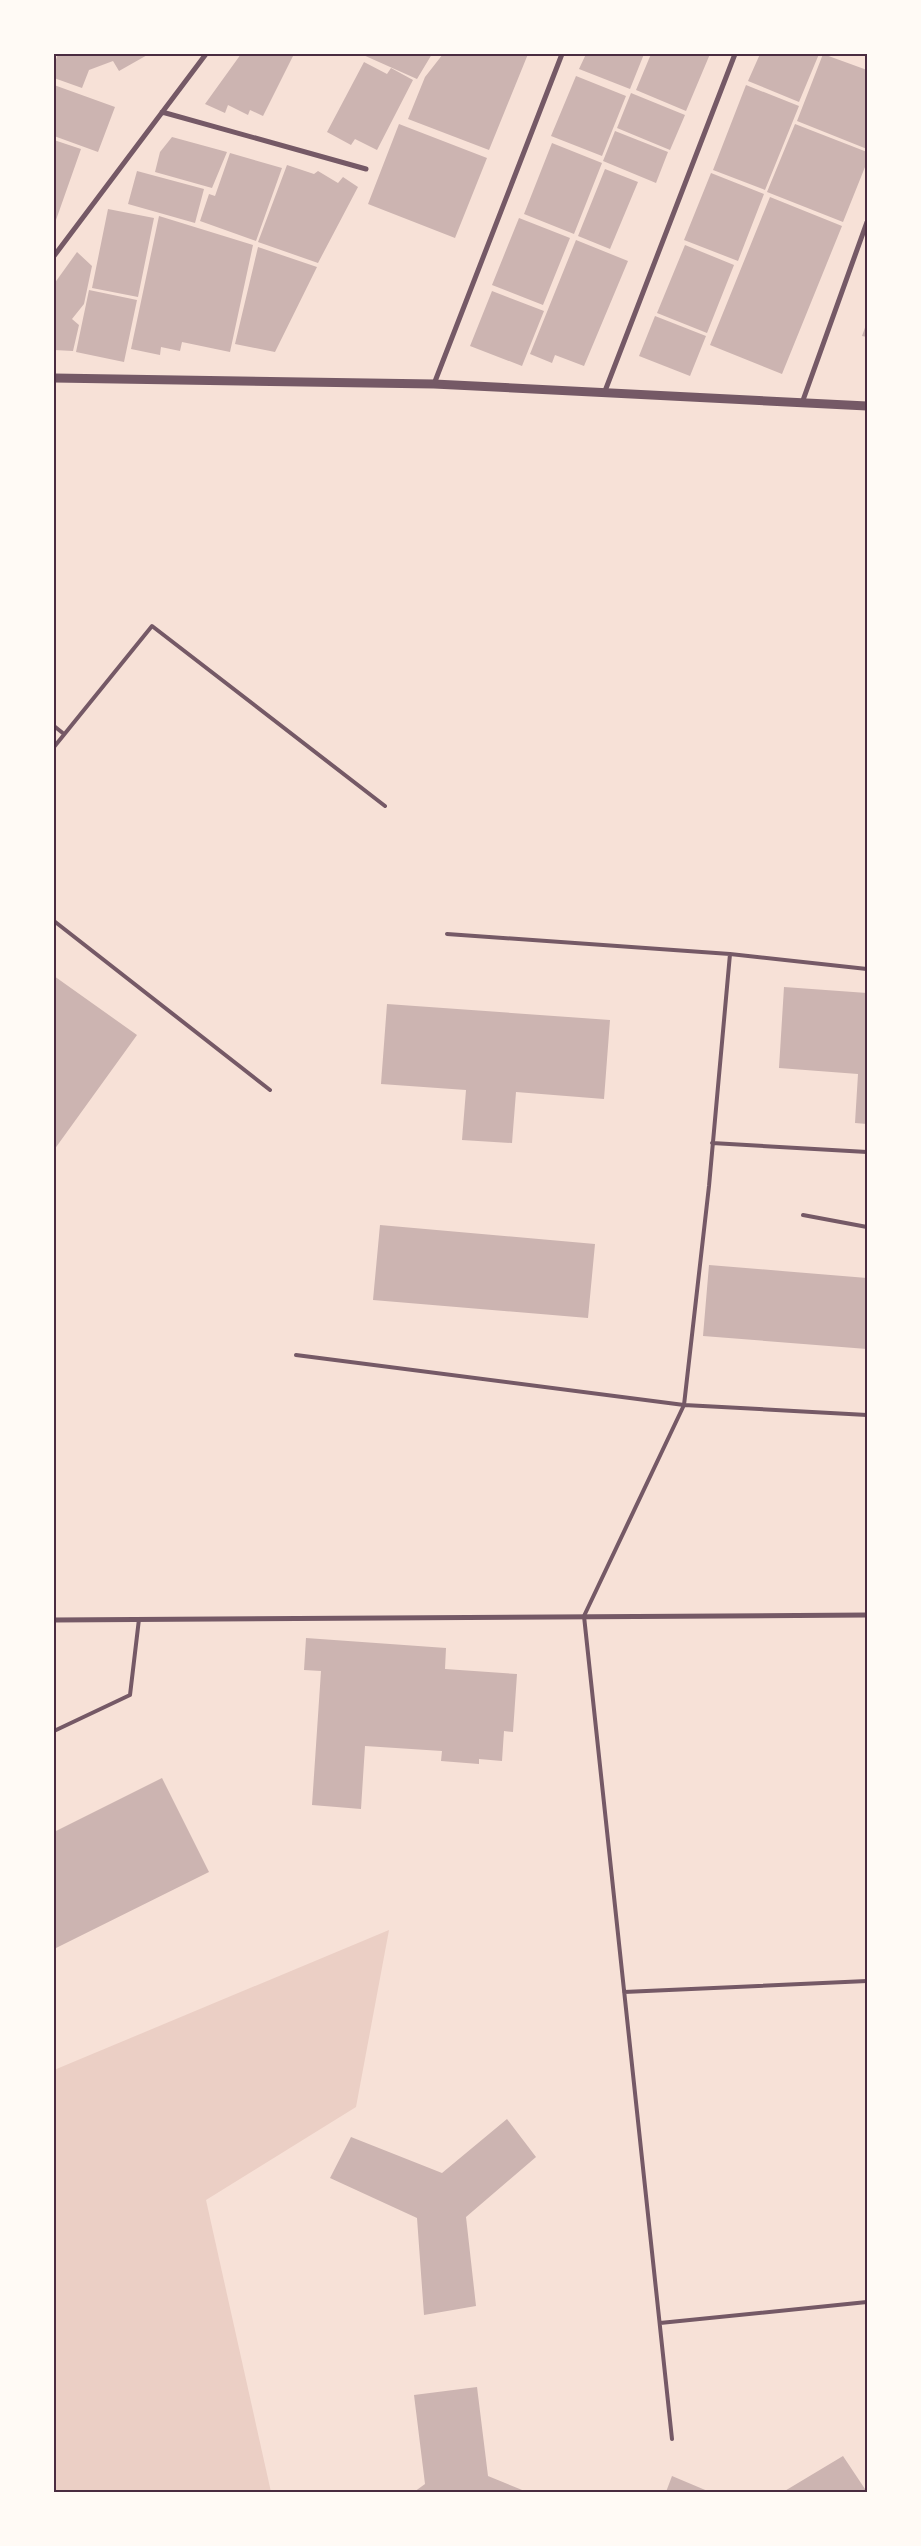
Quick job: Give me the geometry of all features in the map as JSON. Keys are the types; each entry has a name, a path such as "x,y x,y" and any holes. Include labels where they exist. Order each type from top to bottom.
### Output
{"street":[{"path":"54,256 206,54"},
{"path":"434,384 562,54"},
{"path":"605,391 735,54"},
{"path":"162,112 366,169"},
{"path":"802,403 867,222"},
{"path":"54,378 434,384 605,391 867,406"},
{"path":"54,1620 867,1615"}],"lane":[{"path":"54,747 152,626 385,806"},
{"path":"54,726 64,734"},
{"path":"54,922 270,1090"},
{"path":"447,934 730,954 867,969"},
{"path":"672,2439 584,1616 684,1405 730,954"},
{"path":"712,1143 867,1152"},
{"path":"803,1215 867,1227"},
{"path":"296,1356 684,1405 867,1415"},
{"path":"54,1731 130,1695 139,1619"},
{"path":"624,1992 867,1981"},
{"path":"660,2323 867,2302"}],"shaded area":[{"path":"389,1930 356,2107 206,2200 271,2492 54,2492 54,2070"}],"building":[{"path":"58,54 149,54 119,71 113,61 89,70 82,88 54,78 54,65"},
{"path":"241,54 294,54 263,116 250,110 248,115 228,105 225,113 205,104"},
{"path":"361,54 432,54 417,79"},
{"path":"443,54 528,54 489,150 408,119 425,77"},
{"path":"586,54 644,54 630,89 579,69"},
{"path":"651,54 710,54 686,111 636,90"},
{"path":"760,54 819,54 799,102 748,81"},
{"path":"823,54 867,70 867,149 797,121"},
{"path":"364,62 387,74 391,68 413,80 377,150 355,139 351,145 327,132"},
{"path":"576,76 626,96 602,156 551,136"},
{"path":"54,85 115,107 98,152 54,136"},
{"path":"746,85 799,106 765,190 713,170"},
{"path":"631,93 685,115 670,150 617,128"},
{"path":"399,124 487,158 455,238 368,204"},
{"path":"795,124 867,152 867,162 843,222 767,192"},
{"path":"615,131 668,152 656,183 603,161"},
{"path":"172,137 227,152 212,188 155,172 160,152"},
{"path":"54,140 81,149 56,220 54,219"},
{"path":"552,143 602,163 574,234 524,214"},
{"path":"230,153 282,168 256,241 200,221 209,194 215,196"},
{"path":"287,165 314,174 318,171 338,183 343,177 358,187 318,263 258,242"},
{"path":"605,169 638,182 610,249 578,236"},
{"path":"137,171 204,189 195,223 128,204"},
{"path":"711,173 764,194 738,261 684,240"},
{"path":"770,197 842,226 782,374 710,345"},
{"path":"108,209 154,218 138,297 92,288"},
{"path":"159,216 253,245 230,352 182,342 180,351 161,347 160,355 131,349"},
{"path":"519,218 570,238 543,305 492,285"},
{"path":"576,240 628,261 584,366 555,355 552,363 530,354"},
{"path":"685,245 734,265 707,333 657,313"},
{"path":"258,247 317,267 275,352 235,344"},
{"path":"77,252 92,266 84,304 72,319 79,325 73,351 54,350 54,284"},
{"path":"89,290 137,300 124,362 76,352"},
{"path":"492,291 544,311 522,366 470,346"},
{"path":"655,316 706,336 690,376 639,356"},
{"path":"867,322 867,337 862,336"},
{"path":"54,976 137,1035 54,1150"},
{"path":"784,987 867,993 867,1124 855,1123 858,1074 779,1068"},
{"path":"387,1004 610,1020 604,1099 516,1092 512,1143 462,1140 466,1090 381,1084"},
{"path":"380,1225 595,1244 588,1318 373,1300"},
{"path":"709,1265 867,1278 867,1349 703,1336"},
{"path":"306,1638 446,1648 445,1669 517,1674 513,1732 504,1731 502,1761 479,1759 479,1764 441,1761 442,1751 365,1746 361,1809 312,1805 321,1671 304,1670"},
{"path":"162,1778 209,1872 54,1949 54,1832"},
{"path":"507,2119 536,2157 466,2217 476,2306 424,2315 417,2218 330,2178 351,2137 442,2173"},
{"path":"477,2387 488,2476 527,2492 414,2492 425,2484 414,2395"},
{"path":"843,2456 867,2492 783,2492"},
{"path":"672,2476 710,2492 666,2492"}]}
